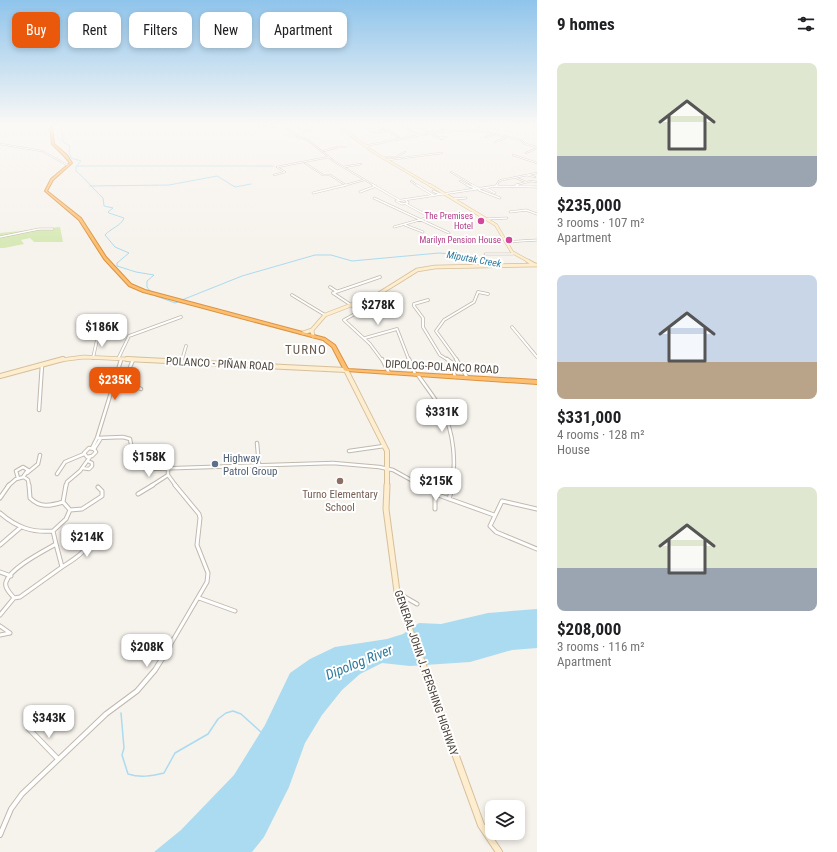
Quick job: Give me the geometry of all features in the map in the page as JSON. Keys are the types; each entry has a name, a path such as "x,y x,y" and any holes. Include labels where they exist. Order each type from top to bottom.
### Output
{"highway":[{"name":"GENERAL JOHN J. PERSHING HIGHWAY","path":"69,166 52,180 46,190 80,219 105,258 130,285 144,291 328,340 332,344 346,370"},
{"name":"DIPOLOG-POLANCO ROAD","path":"346,370 537,382"}],"main road":[{"path":"395,165 498,227 513,254 535,265"},
{"path":"303,333 312,330 325,315 377,296 414,272 423,268 535,265"},
{"path":"312,330 313,336"},
{"name":"POLANCO - PIÑAN ROAD","path":"0,376 71,358 346,370"},
{"name":"GENERAL JOHN J. PERSHING HIGHWAY","path":"346,370 388,456 386,509 397,592 468,792 481,825 499,852"}],"street":[{"path":"65,165 69,166"},
{"path":"274,175 286,172 277,167 292,165"},
{"path":"307,165 323,175 330,175 344,184"},
{"path":"341,165 399,200 496,186 537,186"},
{"path":"344,167 357,165"},
{"path":"451,172 478,189"},
{"path":"496,186 500,181 536,173"},
{"path":"526,175 535,178"},
{"path":"514,177 526,182"},
{"path":"313,193 344,184 365,180"},
{"path":"411,181 433,196"},
{"path":"460,181 493,196"},
{"path":"516,185 531,181 537,182"},
{"path":"360,192 376,186"},
{"path":"486,188 495,193"},
{"path":"433,191 440,195"},
{"path":"374,198 449,233"},
{"path":"453,199 466,198"},
{"path":"398,203 396,201 399,200"},
{"path":"406,200 408,202 406,204"},
{"path":"389,206 398,203 406,204 431,216 394,228"},
{"path":"510,212 526,210 537,214"},
{"path":"485,219 507,218"},
{"path":"404,224 423,232"},
{"path":"0,237 39,229 53,229"},
{"path":"505,242 537,240"},
{"path":"485,254 513,254"},
{"path":"380,277 333,293 360,312 344,320 365,338 382,357 389,373"},
{"path":"330,287 337,291"},
{"path":"468,378 436,331 444,320 474,302 478,292 488,294"},
{"path":"292,295 325,315"},
{"path":"428,300 414,304 414,306 423,318 423,326 440,354 451,362 455,377"},
{"path":"57,474 65,462 84,454 86,450 93,448 99,438 112,386 129,336 181,317"},
{"path":"512,327 537,357"},
{"path":"365,338 397,329 416,374 443,412 447,422 451,442 454,479 452,492 449,499"},
{"path":"93,358 98,335"},
{"path":"181,362 186,346"},
{"path":"133,360 125,379 127,383 136,385 141,389"},
{"path":"39,410 42,365"},
{"path":"99,438 127,437 131,441 133,456 138,467 148,470 168,468 333,463 388,468 434,493 494,515"},
{"path":"257,443 258,465"},
{"path":"350,450 384,446"},
{"path":"63,502 67,482 82,468 90,457 96,453 93,448"},
{"path":"84,454 86,457 90,457"},
{"path":"0,498 7,486 18,478 23,477 38,464 40,455"},
{"path":"82,468 89,469 92,466 92,463 88,461"},
{"path":"18,478 16,471 21,468 26,468 28,473"},
{"path":"0,835 15,802 106,714 137,692 146,683 156,670 199,598 208,578 197,545 200,518 199,514 176,487 168,475 168,468"},
{"path":"138,494 168,475"},
{"path":"23,477 28,480 29,495 36,504 44,507 63,502"},
{"path":"70,510 82,509 102,496 102,491 98,487"},
{"path":"434,493 435,509"},
{"path":"537,510 504,500 500,502 490,526 493,530 537,549"},
{"path":"63,502 70,510"},
{"path":"0,513 21,527 35,532 53,531 66,519 70,510"},
{"path":"0,545 21,527"},
{"path":"53,531 62,567"},
{"path":"0,615 14,598 20,597 88,547 90,537"},
{"path":"14,598 6,583 11,576 34,558 57,544"},
{"path":"0,572 11,576"},
{"path":"397,592 417,604"},
{"path":"199,598 235,611"},
{"path":"0,626 10,633 0,635"},
{"path":"29,729 58,760"}],"green space":[{"path":"60,227 63,242 34,242 30,238 21,240 24,244 0,248 0,233"}],"water":[{"name":"Dipolog River","path":"537,609 537,648 512,650 470,662 410,666 382,663 360,674 342,690 322,715 305,743 289,787 264,837 252,852 154,852 181,830 234,775 265,725 290,673 310,659 335,647 387,639 403,634 419,623 441,624 488,613"}],"waterway":[{"path":"78,165 76,171 92,186"},
{"path":"77,166 273,166"},
{"path":"92,186 169,185 217,176 235,187 251,184"},
{"path":"92,186 103,198 104,206 113,208 108,212 109,213 124,218 121,223 105,235 115,247 129,253 117,263 117,266 136,272 154,275 147,281 147,287 151,292"},
{"name":"Miputak Creek","path":"182,300 242,276 315,255 331,255 352,261 439,253 467,255 496,264"},
{"path":"156,296 175,303 178,302"},
{"path":"121,713 124,748 122,755 128,774 137,776 150,776 164,773 175,753 208,734 218,719 226,713 233,711 241,714 261,732"}],"place":[{"name":"The Premises Hotel","path":"481,221"},
{"name":"Marilyn Pension House","path":"509,240"},
{"name":"Highway Patrol Group","path":"215,464"},
{"name":"Turno Elementary School","path":"340,481"}],"district":[{"name":"TURNO","path":"306,349"}]}
